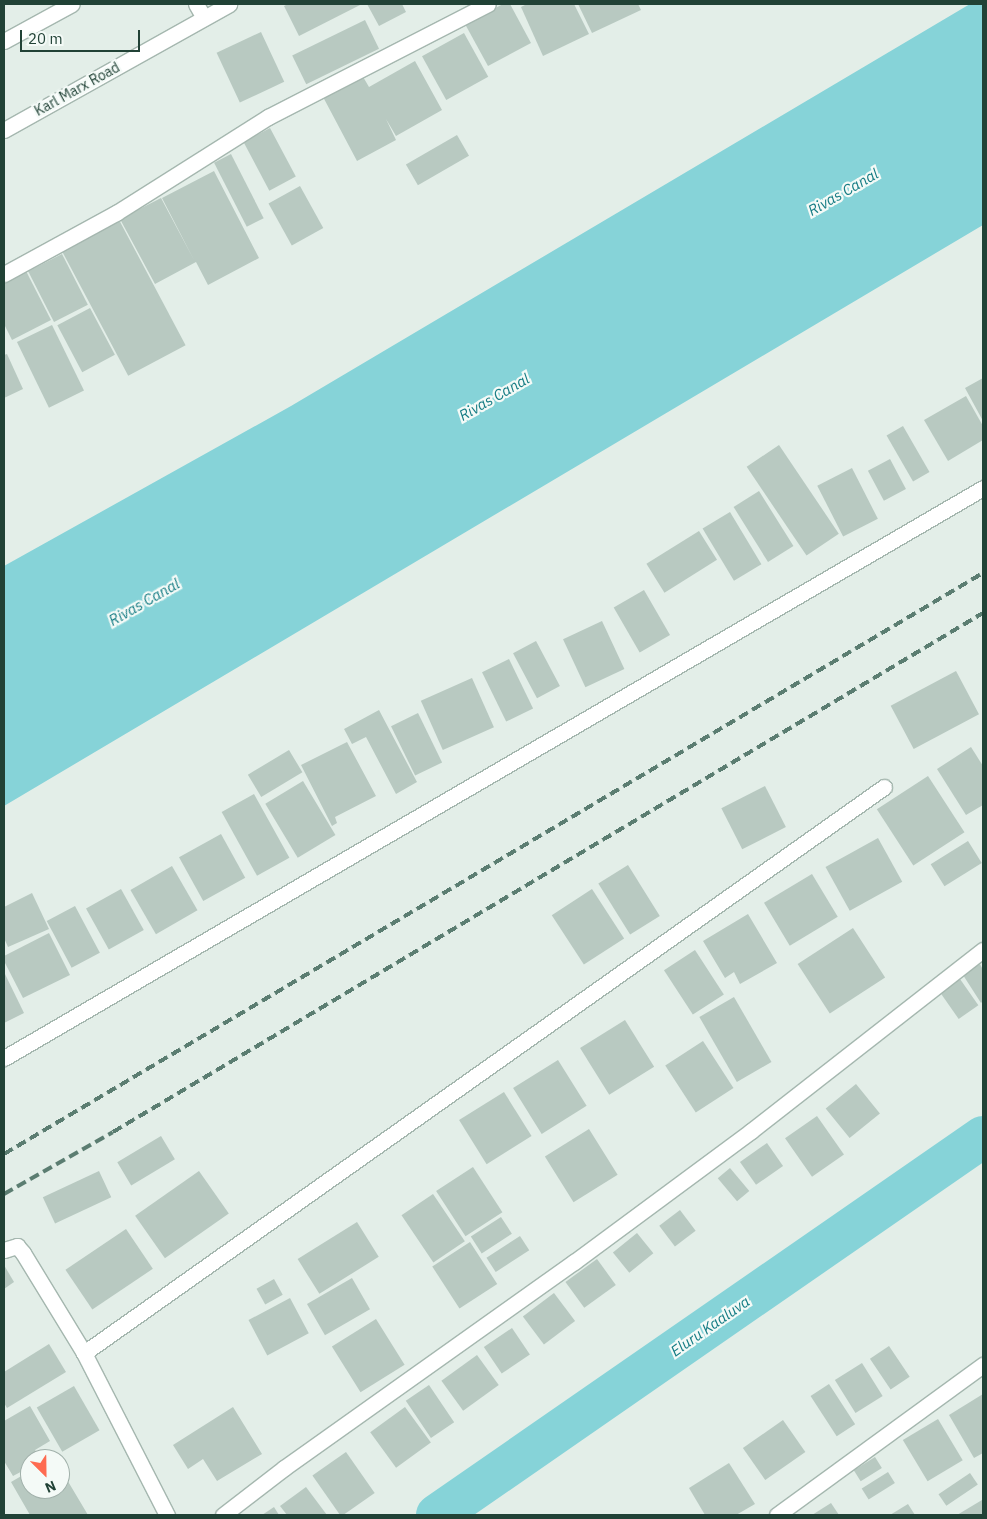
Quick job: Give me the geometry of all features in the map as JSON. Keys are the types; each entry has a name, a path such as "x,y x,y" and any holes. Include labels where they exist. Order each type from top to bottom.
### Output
{"street":[{"path":"4,41 72,4"},
{"path":"196,4 204,18"},
{"name":"Karl Marx Road","path":"4,130 229,4"},
{"path":"4,274 116,213 268,117 488,4"},
{"path":"4,1058 983,488"},
{"path":"84,1353 884,787"},
{"path":"223,1515 284,1468 567,1267 752,1131 983,950"},
{"path":"4,1250 17,1246 23,1253 84,1353 167,1515"},
{"path":"778,1515 983,1365"}],"water":[{"name":"Rivas Canal","path":"970,4 983,4 983,225 4,806 4,566 291,406"}],"building":[{"path":"288,4 362,4 299,36 284,6"},
{"path":"367,4 402,4 406,12 379,26"},
{"path":"503,4 510,4 531,43 488,66 465,24"},
{"path":"527,4 574,4 589,34 543,56 521,7"},
{"path":"578,4 638,4 641,10 592,33"},
{"path":"365,20 379,49 306,84 292,56"},
{"path":"261,32 284,82 240,103 217,53"},
{"path":"464,33 488,77 446,100 422,56"},
{"path":"415,61 442,110 396,136 386,119 396,140 357,161 322,95 362,75 369,87"},
{"path":"270,128 296,177 269,191 244,142"},
{"path":"457,135 469,156 418,185 406,164"},
{"path":"231,154 264,218 247,227 214,163"},
{"path":"214,171 259,258 208,285 196,262 155,284 120,219 161,198 194,260 162,198"},
{"path":"300,186 323,228 292,245 269,203"},
{"path":"118,218 186,345 128,376 61,249"},
{"path":"62,254 88,305 54,322 28,271"},
{"path":"25,269 51,320 12,340 4,324 4,280"},
{"path":"90,308 115,355 82,372 57,325"},
{"path":"52,325 84,391 49,408 17,342"},
{"path":"7,354 23,389 4,398 4,355"},
{"path":"983,378 983,421 965,388"},
{"path":"966,396 983,426 983,440 948,461 924,420"},
{"path":"903,426 930,472 913,481 887,436"},
{"path":"779,445 839,534 807,556 747,467"},
{"path":"890,459 906,489 884,501 868,471"},
{"path":"852,468 878,519 843,536 817,486"},
{"path":"759,491 793,546 768,562 734,507"},
{"path":"730,512 761,564 734,581 703,528"},
{"path":"699,531 717,560 664,593 646,564"},
{"path":"644,590 670,635 640,653 614,608"},
{"path":"602,621 624,669 585,687 563,639"},
{"path":"536,641 560,686 537,698 513,653"},
{"path":"509,659 533,708 506,722 482,672"},
{"path":"956,671 979,714 914,749 891,706"},
{"path":"472,678 494,727 443,750 421,701"},
{"path":"379,710 417,782 396,794 366,737 352,744 344,729"},
{"path":"418,713 442,762 415,776 391,726"},
{"path":"347,742 376,796 335,817 337,823 332,826 301,765"},
{"path":"971,747 983,766 983,805 966,815 937,769"},
{"path":"289,750 302,772 261,797 248,775"},
{"path":"928,776 964,832 913,865 877,809"},
{"path":"303,781 335,835 298,858 265,804"},
{"path":"765,786 786,827 742,849 721,808"},
{"path":"254,794 289,858 257,876 222,812"},
{"path":"221,834 245,878 203,901 179,857"},
{"path":"878,838 902,882 850,911 826,867"},
{"path":"968,841 982,863 944,886 931,864"},
{"path":"628,865 660,916 630,934 598,884"},
{"path":"172,866 198,910 156,934 130,890"},
{"path":"812,874 838,917 790,946 764,903"},
{"path":"121,889 144,930 109,949 86,908"},
{"path":"592,889 624,938 584,965 552,915"},
{"path":"32,893 49,929 8,947 4,938 4,907"},
{"path":"75,906 100,953 72,968 47,921"},
{"path":"748,914 777,963 740,984 734,972 725,978 703,941"},
{"path":"853,928 885,977 830,1013 798,964"},
{"path":"49,933 70,975 23,998 4,961 4,956"},
{"path":"695,950 724,994 693,1015 664,970"},
{"path":"980,964 983,970 983,1001 981,1003 963,975"},
{"path":"4,972 24,1013 4,1023"},
{"path":"960,979 978,1005 959,1019 940,993"},
{"path":"734,997 772,1062 737,1082 699,1017"},
{"path":"625,1020 654,1067 609,1095 580,1048"},
{"path":"703,1041 733,1088 696,1112 665,1066"},
{"path":"558,1060 587,1106 542,1134 513,1088"},
{"path":"856,1084 880,1114 850,1138 826,1109"},
{"path":"504,1092 532,1136 487,1164 459,1120"},
{"path":"817,1116 844,1155 812,1177 785,1138"},
{"path":"589,1129 618,1175 574,1202 545,1157"},
{"path":"161,1136 175,1159 131,1185 117,1162"},
{"path":"767,1143 783,1166 756,1185 740,1162"},
{"path":"473,1167 502,1212 466,1236 436,1191"},
{"path":"730,1168 749,1191 737,1201 718,1178"},
{"path":"99,1171 111,1197 55,1223 43,1197"},
{"path":"199,1171 229,1214 165,1258 135,1216"},
{"path":"433,1194 465,1241 433,1263 401,1215"},
{"path":"680,1210 696,1231 675,1246 659,1226"},
{"path":"501,1217 512,1234 482,1253 471,1237"},
{"path":"357,1222 379,1257 319,1294 298,1259"},
{"path":"126,1229 153,1269 92,1310 65,1270"},
{"path":"637,1233 653,1253 629,1273 613,1253"},
{"path":"520,1236 529,1250 496,1272 486,1258"},
{"path":"470,1242 497,1284 459,1308 432,1267"},
{"path":"597,1259 616,1285 584,1308 565,1282"},
{"path":"4,1265 14,1282 4,1289"},
{"path":"352,1278 370,1309 325,1335 307,1304"},
{"path":"274,1279 283,1295 265,1304 257,1289"},
{"path":"554,1293 575,1321 544,1344 523,1316"},
{"path":"290,1298 309,1333 267,1355 249,1320"},
{"path":"376,1319 405,1365 361,1392 332,1347"},
{"path":"512,1328 530,1355 502,1374 484,1347"},
{"path":"49,1344 66,1372 7,1408 4,1403 4,1372"},
{"path":"889,1346 910,1377 891,1390 870,1359"},
{"path":"477,1355 499,1385 463,1411 441,1381"},
{"path":"862,1363 883,1396 856,1413 835,1380"},
{"path":"829,1384 855,1424 837,1436 811,1396"},
{"path":"429,1385 454,1422 431,1438 406,1401"},
{"path":"74,1386 100,1430 67,1449 61,1449 37,1408"},
{"path":"983,1394 983,1453 974,1458 949,1415"},
{"path":"30,1406 50,1441 37,1449 20,1449 20,1472 13,1476 4,1461 4,1421"},
{"path":"233,1407 262,1454 217,1481 203,1459 188,1469 173,1445"},
{"path":"405,1407 431,1443 396,1468 370,1432"},
{"path":"938,1419 963,1460 928,1481 903,1440"},
{"path":"783,1420 805,1452 765,1480 743,1448"},
{"path":"346,1452 375,1493 343,1515 340,1515 312,1476"},
{"path":"875,1457 882,1468 861,1481 854,1470"},
{"path":"729,1463 755,1504 736,1515 705,1515 689,1488"},
{"path":"888,1472 895,1483 869,1499 862,1488"},
{"path":"970,1473 978,1485 946,1506 938,1494"},
{"path":"20,1477 20,1498 11,1482"},
{"path":"70,1485 88,1515 30,1515 21,1499 70,1499"},
{"path":"306,1487 327,1515 287,1515 280,1506"},
{"path":"982,1500 983,1515 957,1515"},
{"path":"831,1503 839,1515 812,1515"},
{"path":"908,1504 915,1515 890,1515"},
{"path":"274,1507 279,1515 262,1515"}],"waterway":[{"name":"Eluru Kaaluva","path":"437,1515 983,1137"}],"railway":[{"path":"4,1154 983,573"},
{"path":"4,1194 113,1132 983,613"}]}
